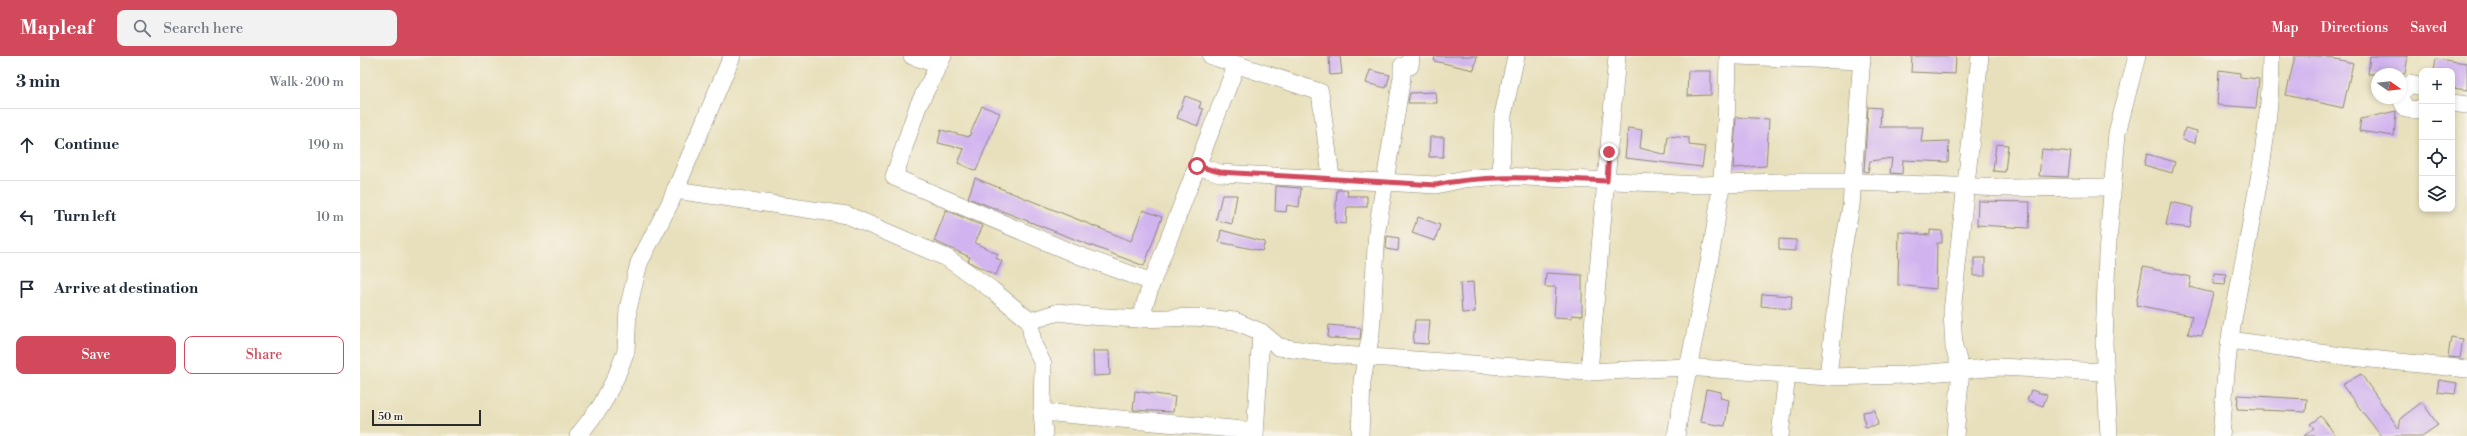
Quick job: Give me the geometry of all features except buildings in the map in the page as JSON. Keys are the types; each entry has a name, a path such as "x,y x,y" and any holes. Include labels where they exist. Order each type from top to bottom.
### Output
{"street":[{"path":"578,436 601,406 616,377 626,351 628,309 639,263 676,190 732,56"},
{"path":"912,56 941,61 918,106 894,177 1075,254 1152,282"},
{"path":"1211,56 1236,66 1320,92 1331,177"},
{"path":"1360,436 1362,381 1368,356 1374,291 1377,230 1402,77 1402,66 1410,66 1411,56"},
{"path":"1501,176 1502,115 1516,56"},
{"path":"1589,372 1617,56"},
{"path":"1676,436 1686,367 1716,223 1721,184 1728,56"},
{"path":"1738,56 1862,58 1851,206 1841,259 1828,377"},
{"path":"1955,436 1961,370 1954,347 1952,312 1958,270 1964,186 1980,56"},
{"path":"2109,436 2104,343 2107,254 2117,134 2137,56"},
{"path":"2221,436 2230,340 2262,157 2271,84 2271,56"},
{"path":"1140,318 1152,282 1236,66"},
{"path":"2407,87 2410,84 2419,86"},
{"path":"2455,103 2467,105"},
{"path":"2403,104 2406,109 2416,110 2419,108"},
{"path":"1197,166 1220,172 1331,177 1436,185 1464,179 1501,176 1702,186 1721,184 1853,182 1964,186 2112,187"},
{"path":"676,190 847,215 947,258 991,289 1030,321 1033,344 1044,364 1042,412 1044,436"},
{"path":"1030,321 1059,312 1089,316 1140,318 1195,317 1235,321 1261,332 1279,347 1368,356 1589,372 1686,367 1828,377 1906,375 1999,367 2106,372"},
{"path":"1042,412 1255,433 1261,332"},
{"path":"2230,340 2342,356 2467,369"},
{"path":"1780,436 1787,374"}],"route":[{"path":"1197,166 1220,172 1271,176 1317,176 1436,185 1464,179 1501,176 1607,181 1609,152"}]}
